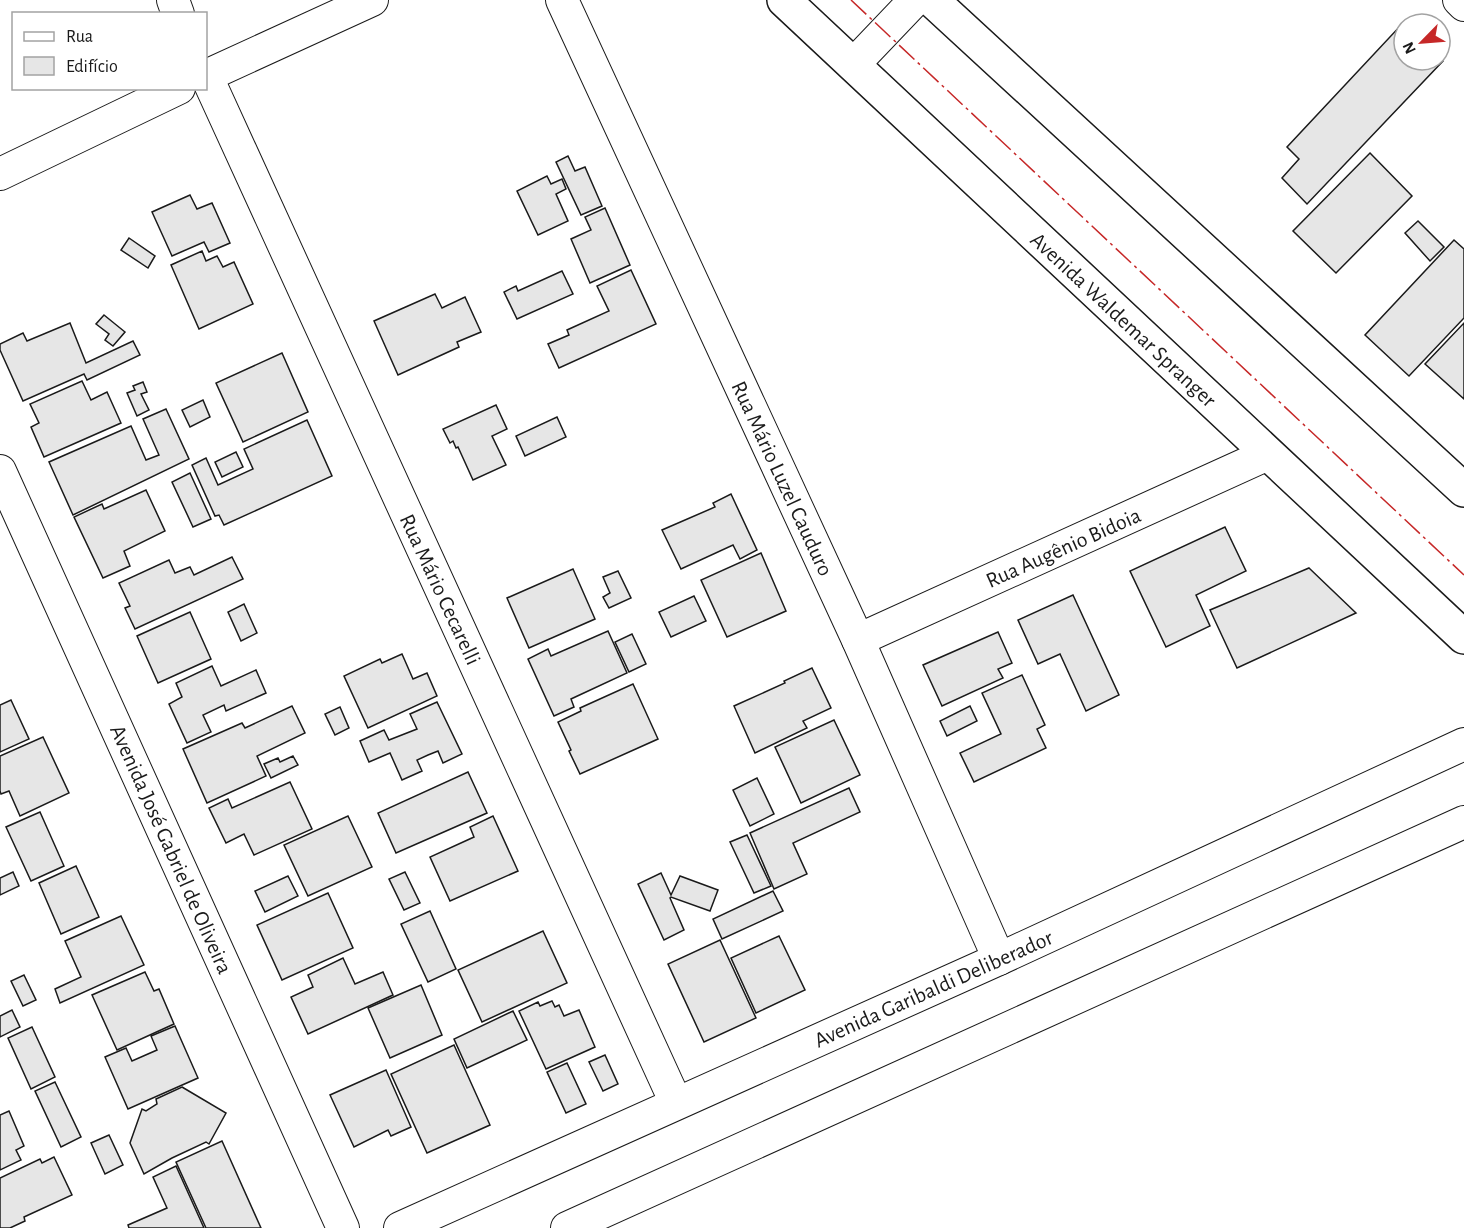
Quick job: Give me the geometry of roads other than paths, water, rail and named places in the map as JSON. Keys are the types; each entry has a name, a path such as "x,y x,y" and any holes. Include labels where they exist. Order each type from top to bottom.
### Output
{"main road":[{"name":"Avenida Waldemar Spranger","path":"784,0 1464,637"},
{"path":"932,0 1464,490"}],"street":[{"path":"207,76 372,0"},
{"name":"Rua Mário Luzel Cauduro","path":"562,0 858,640 999,959"},
{"path":"853,65 915,0"},
{"path":"1459,0 1464,4"},
{"name":"Rua Mário Cecarelli","path":"207,78 676,1103"},
{"path":"0,174 175,90"},
{"name":"Rua Augênio Bidoia","path":"858,640 1268,454"},
{"name":"Avenida José Gabriel de Oliveira","path":"0,471 343,1228"},
{"name":"Avenida Garibaldi Deliberador","path":"400,1228 999,959 1464,744"},
{"path":"567,1228 1464,822"}]}
